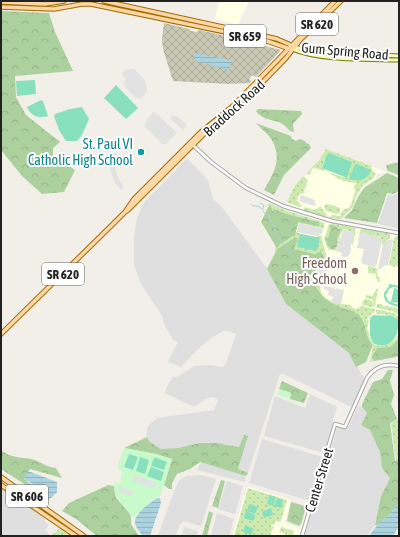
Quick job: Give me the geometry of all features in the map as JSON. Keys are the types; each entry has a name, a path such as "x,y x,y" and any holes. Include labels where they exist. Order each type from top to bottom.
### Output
{"main road":[{"path":"1,2 45,4 64,1"},
{"name":"Gum Spring Road","path":"104,1 277,39 304,54 399,60"},
{"name":"Braddock Road","path":"192,144 256,89 326,10 339,1"},
{"name":"Braddock Road","path":"1,334 72,266 124,212 128,210 208,126 229,110 339,1"},
{"name":"Gum Spring Road","path":"1,7 54,9 82,4 91,4 307,50 399,56"},
{"path":"317,24 318,20 326,12 326,10"},
{"path":"241,103 255,86 256,82"},
{"name":"SR 606","path":"1,478 84,536"},
{"name":"SR 606","path":"1,485 76,536"}],"street":[{"path":"192,144 211,162 250,191 283,206 322,219 399,233"},
{"name":"Center Street","path":"302,536 335,424 345,427 371,373 382,365 389,364 399,366"}],"shaded area":[{"path":"219,1 249,1 238,25 215,19"},
{"path":"164,23 189,29 191,31 197,32 199,30 281,50 256,77 252,75 249,79 251,81 250,83 228,84 173,81 163,49 162,39"},
{"path":"134,69 146,81 146,93 140,99 137,97 136,98 124,86 125,85 123,83 126,79 122,75 123,71"},
{"path":"154,112 177,133 166,144 162,144 145,127 146,126 144,124 147,121 146,120"},
{"path":"170,116 177,116 187,125 183,130 171,120"},
{"path":"326,149 386,172 376,174 376,178 374,180 364,185 356,196 353,207 341,219 306,211 287,204 294,187 320,160"},
{"path":"114,152 118,155 115,169 119,180 124,187 121,190 115,183 110,169"},
{"path":"187,158 208,180 213,199 222,207 267,269 286,304 349,353 366,381 354,408 283,374 280,374 248,473 238,469 248,436 244,435 239,447 217,443 160,450 150,442 146,435 148,426 157,418 214,410 218,400 215,398 212,397 206,399 194,407 165,393 167,386 173,377 177,377 194,366 210,365 223,367 226,363 236,334 225,330 213,337 200,347 181,367 168,362 178,342 173,340 165,326 161,314 142,286 134,265 134,236 137,217 145,201"},
{"path":"399,193 399,229 378,224 388,195"},
{"path":"301,195 315,200 315,206 308,204 308,202 307,204 299,201"},
{"name":"Freedom High School","path":"269,203 285,210 324,222 399,236 399,345 379,358 276,249 260,222"},
{"path":"299,223 321,228 323,230 322,233 317,236 297,232"},
{"path":"343,230 353,232 354,234 352,244 350,244 350,254 346,257 341,256 342,253 336,251 339,245 339,238 341,238"},
{"path":"362,233 372,235 372,237 381,237 382,240 375,267 363,264 361,261 364,249 357,248 357,246 359,246 360,235"},
{"path":"390,239 393,240 388,266 386,265 378,269 383,244"},
{"path":"326,261 329,262 324,285 316,285 315,283 319,266 324,267"},
{"path":"324,286 334,288 335,290 336,288 344,290 341,304 331,302 333,297 328,295 329,291 324,289"},
{"path":"310,394 337,407 324,453 264,436 275,396 305,408"},
{"path":"358,406 362,407 367,413 361,425 370,430 380,452 382,468 390,478 381,496 375,525 367,536 304,536 338,425 347,430"},
{"path":"262,439 323,457 310,501 249,483"},
{"path":"201,462 246,476 245,482 197,470"},
{"path":"201,475 216,479 201,526 183,521 179,526 176,536 158,536 179,481 186,476"},
{"path":"136,476 155,482 155,488 133,481 134,477"},
{"path":"227,481 243,486 235,514 218,509"},
{"path":"1,487 44,518 49,525 45,530 51,536 1,536"},
{"path":"120,487 133,492 132,496 120,493"},
{"path":"249,487 291,500 285,521 287,524 301,528 299,536 232,536 247,488"},
{"path":"217,513 234,519 229,536 211,536"},
{"path":"184,527 198,531 197,536 182,536"}],"green space":[{"path":"1,11 49,13 55,32 73,71 15,76 16,97 26,115 60,142 53,148 53,155 75,170 64,192 42,194 22,176 1,150"},
{"path":"35,80 36,94 17,96 16,81"},
{"path":"116,85 138,108 126,119 104,98"},
{"path":"41,100 43,101 48,116 35,116 27,107"},
{"path":"82,107 89,119 82,135 77,141 66,141 59,130 54,116 55,114 70,109"},
{"path":"258,109 301,111 302,114 293,124 294,132 280,123 262,117 256,111"},
{"path":"256,123 291,136 292,139 296,141 300,139 305,141 311,148 284,175 274,195 264,190 275,167 277,155 276,149 270,137"},
{"path":"326,149 372,166 371,168 376,175 373,176 375,176 373,179 363,185 356,196 353,207 341,219 332,219 330,217 332,215 340,216 343,210 350,207 355,192 354,187 356,183 343,181 327,172 347,178 327,154 322,167 326,171 313,168 309,175 306,174 320,159"},
{"path":"329,153 352,162 347,178 322,168 327,154"},
{"path":"399,162 399,175 388,171 387,165"},
{"path":"355,164 371,170 368,176 360,180 349,179"},
{"path":"387,173 399,178 399,191 393,194 387,193 377,223 344,218 352,210 364,188"},
{"path":"303,176 308,180 304,191 305,193 299,194 297,201 302,206 299,207 287,202 294,187"},
{"path":"269,203 285,210 325,223 322,234 323,230 321,228 299,223 296,231 298,233 317,237 318,235 322,236 326,258 324,267 320,265 318,266 315,284 320,285 321,293 325,298 331,302 350,305 357,309 362,306 375,309 374,313 367,318 367,320 369,320 367,329 373,344 385,346 391,343 399,333 399,338 390,347 377,349 373,357 374,361 370,362 373,345 368,338 361,316 358,313 356,315 356,313 332,305 322,296 314,285 318,265 324,262 322,252 314,254 294,249 294,238 277,249 275,253 275,247 293,236 297,222 320,225 316,222 277,210 271,211 269,206 267,207"},
{"path":"328,204 340,208 340,213 336,214 325,210 324,206"},
{"path":"270,206 272,211 277,210 318,222 320,225 317,226 298,222 295,236 276,247 261,222 268,207"},
{"path":"305,207 314,210 321,207 327,216 325,218 306,213 303,211"},
{"path":"333,223 356,228 353,245 351,244 354,234 353,232 343,229 338,241 337,251 328,249 324,239 329,224"},
{"path":"331,226 337,227 338,230 339,228 341,229 337,239 337,246 333,250 327,245 325,240 326,238 328,239"},
{"path":"363,228 390,234 390,238 382,245 381,237 372,237 372,235 362,233 358,243 360,231"},
{"path":"300,234 320,238 317,251 297,247"},
{"path":"399,236 399,267 389,265 394,238"},
{"path":"294,238 298,238 294,249 315,254 321,251 324,257 323,262 316,270 314,282 315,286 323,297 334,304 354,311 363,320 368,338 373,345 366,362 356,367 349,353 286,304 267,269 277,249"},
{"path":"368,266 377,268 377,274 380,282 376,279 376,274 368,273"},
{"path":"389,284 399,286 399,288 393,287 389,289 386,295 388,301 399,305 399,307 390,304 385,299 384,293"},
{"path":"394,288 399,289 399,303 391,302"},
{"path":"376,289 378,289 376,301 373,302 372,299 365,298 366,295 373,296"},
{"path":"363,300 371,300 373,303 376,302 375,306 372,307 362,305"},
{"path":"377,304 382,304 384,307 397,308 399,315 392,311 377,308"},
{"path":"376,309 393,313 399,317 399,323 385,314 377,314"},
{"path":"373,315 392,316 398,320 397,332 393,341 389,344 379,345 373,343 370,336 370,318"},
{"path":"399,338 399,355 396,357 374,361 372,357 377,348 390,347"},
{"path":"388,370 393,370 390,381 394,395 391,404 397,419 390,423 395,461 399,459 399,503 378,526 375,525 381,496 390,478 382,468 380,452 370,430 361,425 367,413 362,407 362,404 373,382 382,379"},
{"path":"282,381 308,393 304,403 290,399 291,393 279,389"},
{"path":"279,389 291,393 290,399 278,395"},
{"path":"397,419 399,425 399,459 396,460 391,423"},
{"path":"244,435 248,436 238,469 248,473 246,476 200,462 190,469 177,474 172,483 172,489 169,489 164,485 172,459 156,454 124,448 147,437 150,442 161,449 178,448 200,443 217,443 239,447"},
{"path":"124,448 156,454 172,459 160,497 155,497 134,517 131,516 116,497 114,488 115,482 120,484 122,471 117,468"},
{"path":"1,450 12,456 31,459 56,468 62,478 30,469 24,479 50,499 49,500 1,469"},
{"path":"129,454 138,457 133,470 124,467"},
{"path":"140,457 149,460 145,474 136,471"},
{"path":"154,457 167,462 164,470 151,466"},
{"path":"151,467 164,472 161,481 147,476"},
{"path":"221,480 225,481 218,508 212,506"},
{"path":"108,485 114,486 116,498 128,511 131,516 131,524 139,536 97,536 76,519 62,511 69,503"},
{"path":"248,488 287,500 281,521 275,521 274,525 271,525 274,527 270,535 234,536"},
{"path":"269,495 276,497 273,506 267,504"},
{"path":"277,498 283,500 281,508 274,507"},
{"path":"291,502 306,507 299,526 287,521"},
{"path":"249,504 258,507 255,514 247,511"},
{"path":"271,508 273,515 264,518 262,512"},
{"path":"209,511 213,513 207,536 202,536"},
{"path":"246,511 255,515 253,521 244,518"},
{"path":"245,525 254,529 251,535 243,532"},
{"path":"282,526 283,528 294,531 293,536 289,536 288,533 287,535 282,533 282,530 281,533 279,532"},
{"path":"60,528 73,536 51,536"}],"water":[{"path":"193,53 230,60 232,62 229,70 198,62 195,60"},
{"path":"27,472 31,472 57,482 57,492 49,498 33,484 24,479"},
{"path":"157,498 160,498 161,503 150,536 143,536 136,526 135,519 143,508"},
{"path":"399,503 399,526 393,536 369,536 378,524 389,515"}],"waterway":[{"path":"260,203 264,205 263,209"},
{"path":"251,204 259,207 265,214 269,215 279,238 292,254"}],"place":[{"name":"St. Paul VI Catholic High School","path":"141,152"},
{"name":"Freedom High School","path":"355,271"}]}
